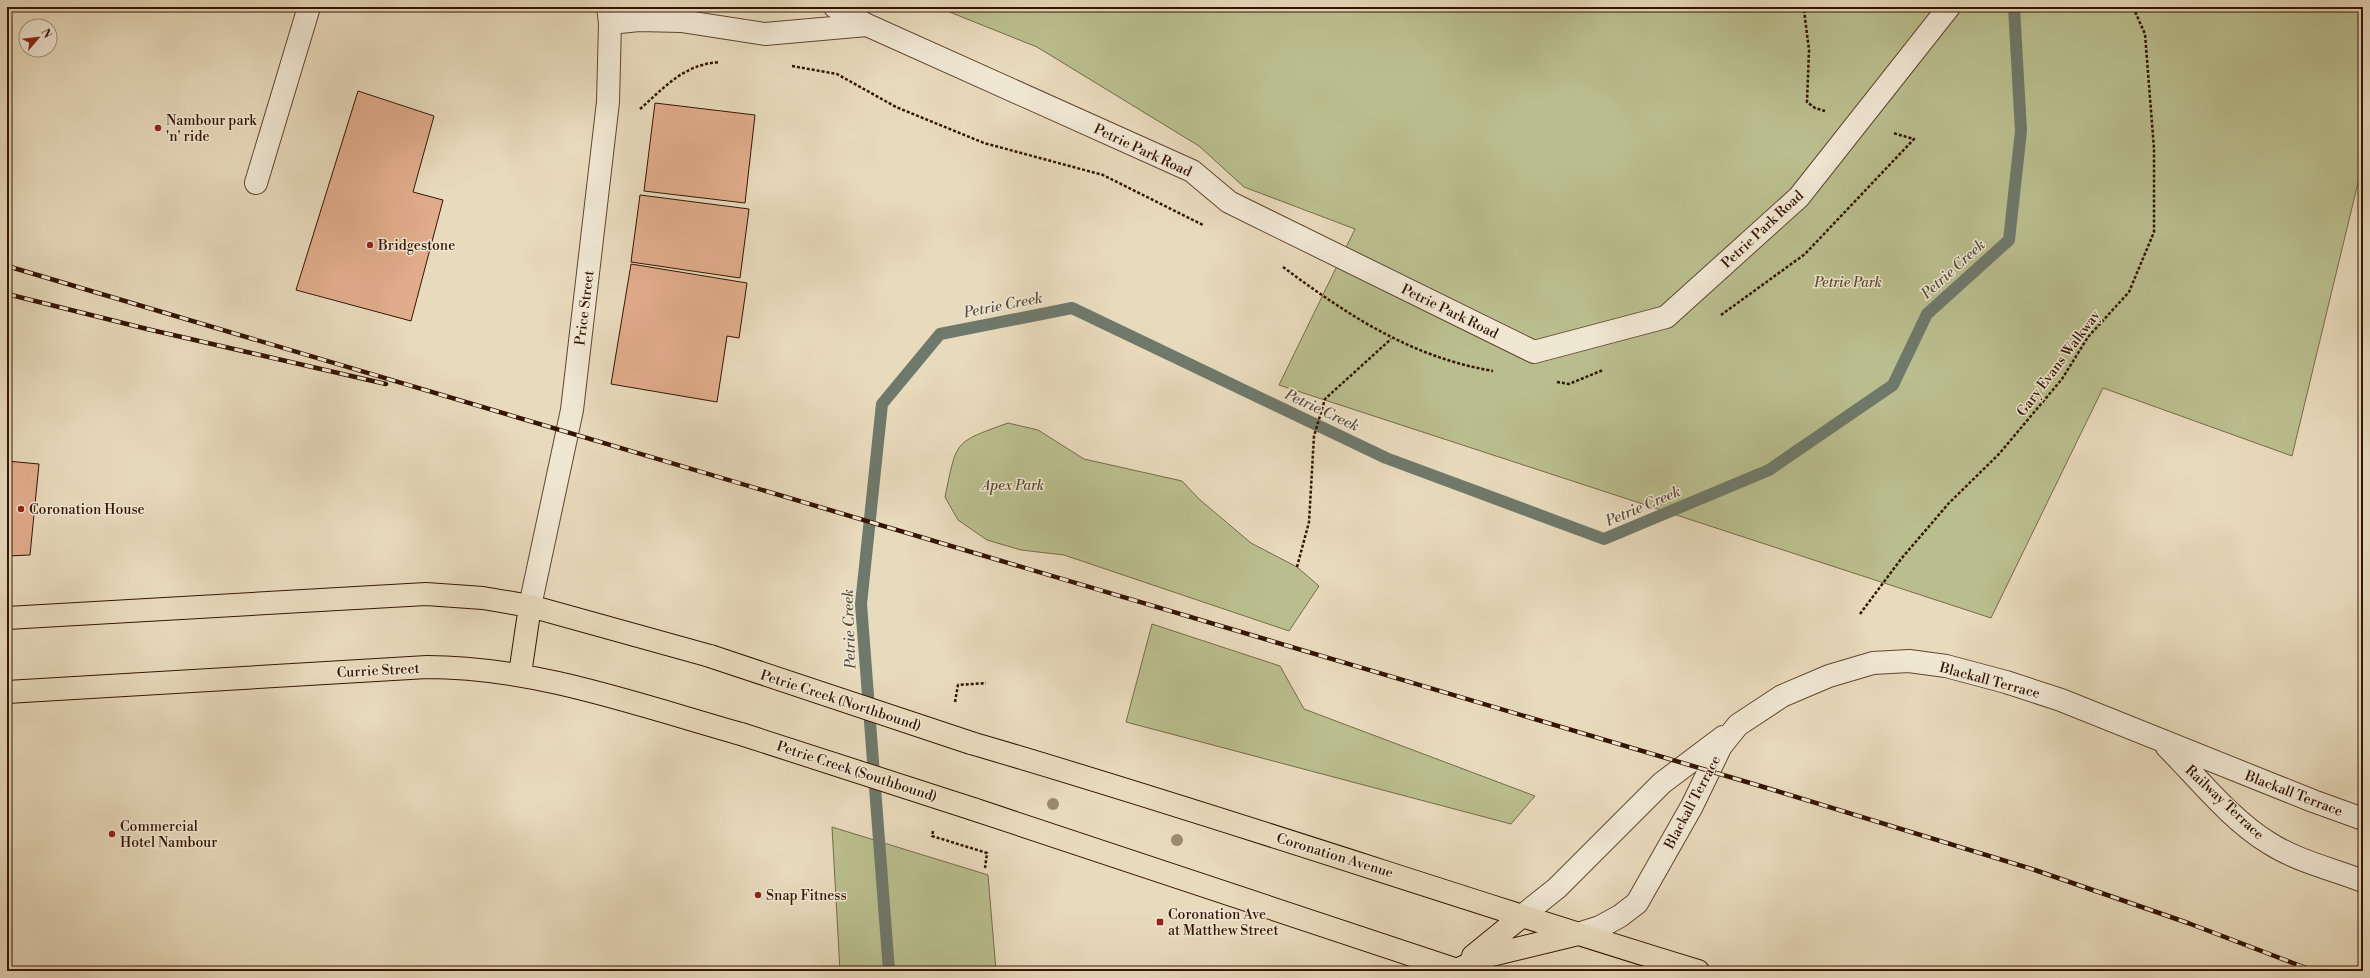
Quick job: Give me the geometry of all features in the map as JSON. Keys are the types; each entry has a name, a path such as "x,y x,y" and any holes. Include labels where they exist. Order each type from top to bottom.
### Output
{"main road":[{"path":"7,618 426,594 482,598 530,606 520,674"},
{"name":"Petrie Creek (Northbound)","path":"530,606 710,656 971,743"},
{"name":"Currie Street","path":"7,692 426,667 459,667 520,674 741,734"},
{"name":"Petrie Creek (Southbound)","path":"741,734 973,809 1457,971"},
{"name":"Coronation Avenue","path":"971,743 1082,775 1331,853 1522,916 1698,971"},
{"path":"1457,971 1522,916"},
{"path":"1457,971 1483,956 1578,934"}],"street":[{"path":"256,183 309,7"},
{"name":"Petrie Park Road","path":"835,7 867,25 1192,171 1229,202 1534,352 1666,317 1799,197 1949,7"},
{"name":"Petrie Park Road","path":"609,15 639,20 681,21 765,34 867,25"},
{"name":"Price Street","path":"530,606 572,410 608,102 609,15"},
{"name":"Blackall Terrace","path":"1578,934 1612,920 1637,903 1692,806 1721,746 1738,725 1782,696 1829,676 1873,663 1909,662 1946,666 2006,682 2061,700 2363,819"},
{"path":"1522,916 1557,888 1662,783 1738,725"},
{"name":"Railway Terrace","path":"2160,740 2233,814 2269,843 2286,853 2363,881"}],"path":[{"path":"1800,7 1804,10 1809,50 1807,102 1815,108 1859,122"},
{"name":"Gary Evans Walkway","path":"1860,614 1901,559 1939,514 1999,454 2062,380 2088,337 2129,292 2154,232 2154,149 2145,34 2133,7"},
{"path":"1297,567 1309,522 1314,436 1325,399 1391,338"},
{"path":"958,685 986,683"},
{"path":"932,836 987,853 985,868"}],"green space":[{"name":"Petrie Park","path":"937,7 2363,7 2363,162 2292,456 2103,388 1991,618 1279,385 1355,229 1244,187 1199,146 1037,47"},
{"name":"Apex Park","path":"1008,423 1038,430 1084,459 1182,481 1199,499 1251,543 1297,567 1319,586 1289,631 1064,555 1021,550 987,540 958,520 945,497 952,464 960,446 967,440 977,435"},
{"path":"1152,624 1280,666 1304,709 1535,796 1511,824 1126,722"},
{"path":"832,827 988,875 996,971 840,971"}],"building":[{"name":"Bridgestone","path":"358,91 434,116 413,192 443,200 411,321 296,290"},
{"path":"655,103 755,115 745,203 644,191"},
{"path":"640,195 749,209 740,278 631,262"},
{"path":"631,264 747,283 739,338 727,336 717,402 611,384"},
{"name":"Coronation House","path":"7,461 39,464 30,555 7,556"}],"waterway":[{"name":"Petrie Creek","path":"889,971 861,604 882,404 940,334 1072,308 1386,458 1604,539 1769,470 1893,385 1927,314 2009,240 2021,131 2014,7"}],"railway":[{"path":"7,266 1767,788 2035,870 2188,923 2314,971"},
{"path":"7,294 147,329 386,384"}],"place":[{"name":"Nambour park 'n' ride","path":"158,128"},
{"name":"Bridgestone","path":"370,245"},
{"name":"Coronation House","path":"21,509"},
{"name":"Commercial Hotel Nambour","path":"112,834"},
{"name":"Snap Fitness","path":"758,895"},
{"name":"Coronation Ave at Matthew Street","path":"1160,922"}]}
